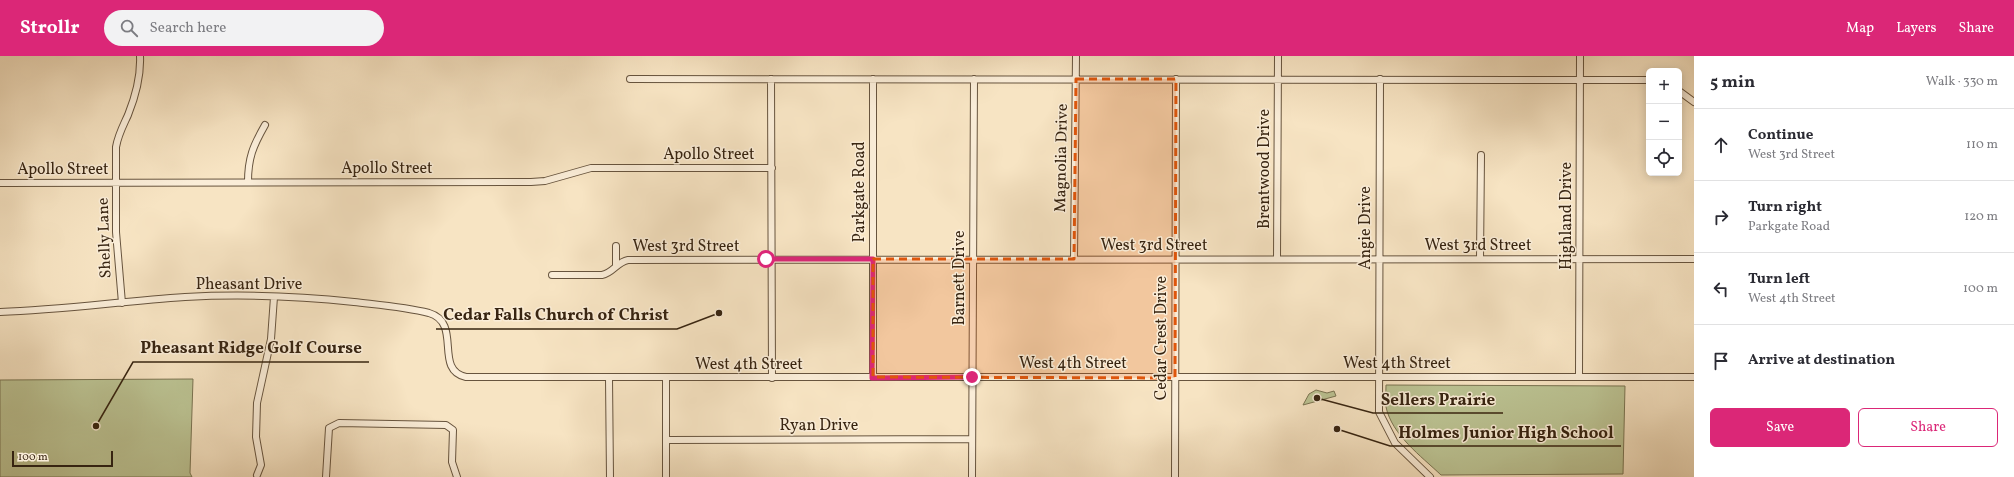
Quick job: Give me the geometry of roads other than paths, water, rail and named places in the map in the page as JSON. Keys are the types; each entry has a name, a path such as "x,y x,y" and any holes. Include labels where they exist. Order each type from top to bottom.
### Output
{"street":[{"name":"Shelly Lane","path":"122,303 116,232 116,147 118,134 128,115 138,84 140,56"},
{"name":"Magnolia Drive","path":"1074,259 1076,56"},
{"name":"Brentwood Drive","path":"1277,259 1278,56"},
{"name":"Highland Drive","path":"1579,377 1580,56"},
{"path":"630,79 1646,80"},
{"path":"772,79 772,378"},
{"name":"Parkgate Road","path":"872,378 873,79"},
{"name":"Barnett Drive","path":"972,477 974,79"},
{"name":"Cedar Crest Drive","path":"1175,477 1176,79"},
{"name":"Angie Drive","path":"1380,79 1378,377 1380,412 1395,443 1430,477"},
{"path":"1682,93 1694,102"},
{"path":"248,182 248,163 250,153 264,125"},
{"path":"1480,155 1480,259"},
{"name":"Apollo Street","path":"0,183 531,182 555,178 591,168 772,168"},
{"name":"West 3rd Street","path":"616,246 616,266"},
{"name":"West 3rd Street","path":"552,275 602,276 608,274 621,261 628,260 1694,259"},
{"path":"257,475 261,465 256,437 257,403 271,339 274,297"},
{"name":"Pheasant Drive","path":"0,312 185,298 303,298 376,305 420,311 436,316 443,322 446,329 449,363 454,371"},
{"name":"West 4th Street","path":"454,371 466,377 609,378 1694,377"},
{"path":"609,378 610,477"},
{"path":"666,378 666,477"},
{"path":"326,477 329,428 339,423 446,425 453,430 452,462 457,477"},
{"name":"Ryan Drive","path":"666,440 972,439"}],"place":[{"name":"Cedar Falls Church of Christ","path":"719,313"},
{"name":"Sellers Prairie","path":"1317,398"},
{"name":"Pheasant Ridge Golf Course","path":"96,426"},
{"name":"Holmes Junior High School","path":"1337,429"}]}
